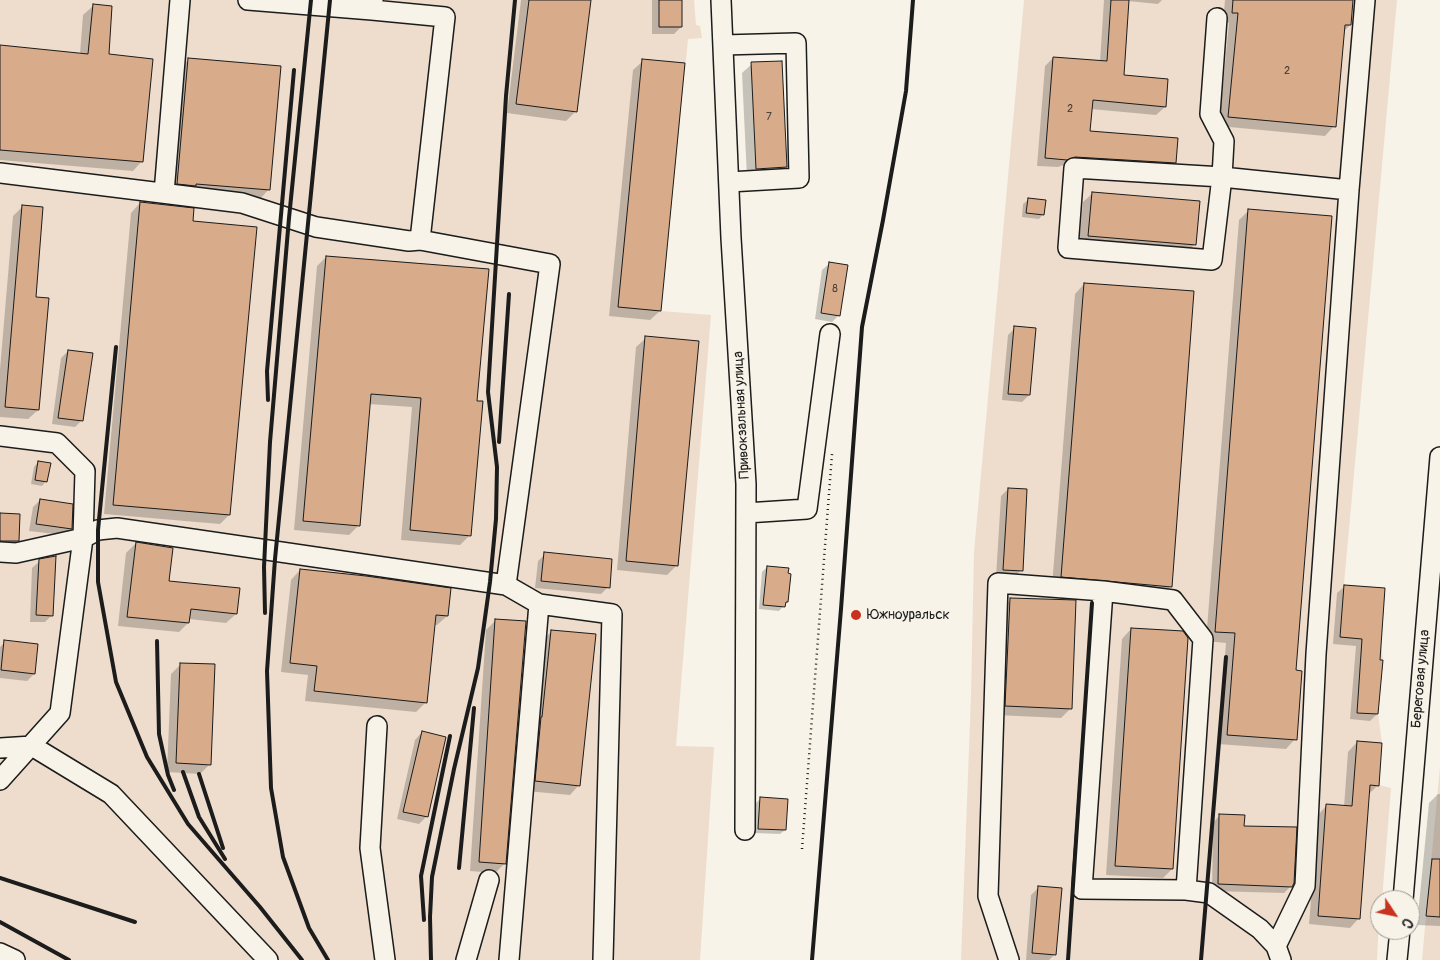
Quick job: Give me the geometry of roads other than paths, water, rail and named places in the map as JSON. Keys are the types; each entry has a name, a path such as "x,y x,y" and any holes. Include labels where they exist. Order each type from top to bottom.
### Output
{"street":[{"path":"164,193 180,0"},
{"path":"248,0 372,5 445,17 420,240"},
{"name":"Привокзальная улица","path":"721,0 746,484 745,830"},
{"path":"1278,953 1306,886 1316,654 1349,190 1365,0"},
{"path":"1217,18 1210,114 1224,141 1222,177 1212,260 1068,248 1074,168 1222,177 1349,190"},
{"path":"723,45 796,43 799,178 729,182"},
{"path":"0,173 242,203 316,227 409,241 420,240 550,264 506,585"},
{"path":"746,513 807,509 830,334"},
{"path":"0,436 57,443 84,471 83,538 60,713 0,780"},
{"name":"Береговая улица","path":"1404,890 1440,457"},
{"path":"0,552 16,553 83,538 98,530 117,528 506,585 539,604 612,614 603,960"},
{"path":"1009,960 988,896 998,583 1173,600 1203,639 1186,890"},
{"path":"1103,592 1082,889 1186,890 1209,893 1260,929 1278,953"},
{"path":"509,960 539,604"},
{"path":"377,726 370,848 385,960"},
{"path":"0,748 32,746 111,794 268,960"},
{"path":"466,960 489,880"},
{"path":"1396,960 1399,940"},
{"path":"0,953 15,960"}],"railway":[{"path":"265,613 264,567 270,442 289,218 311,0"},
{"path":"328,960 309,928 283,857 271,788 267,671 275,559 330,0"},
{"path":"431,960 430,917 432,877 454,769 478,668 490,582 496,519 497,467 488,392 506,96 515,0"},
{"path":"812,960 862,327 906,91 913,0"},
{"path":"268,400 267,371 294,70"},
{"path":"499,442 509,294"},
{"path":"116,347 98,530 98,582 116,682 147,757 188,824 260,907 302,960"},
{"path":"1068,960 1092,603"},
{"path":"157,641 159,734 168,775 174,790"},
{"path":"1201,960 1226,657"},
{"path":"459,868 474,708"},
{"path":"424,920 421,876 450,736"},
{"path":"183,772 199,817 225,859"},
{"path":"199,774 223,848"},
{"path":"0,878 135,922"},
{"path":"0,922 69,960"}],"place":[{"name":"Южноуральск","path":"856,615"}]}
